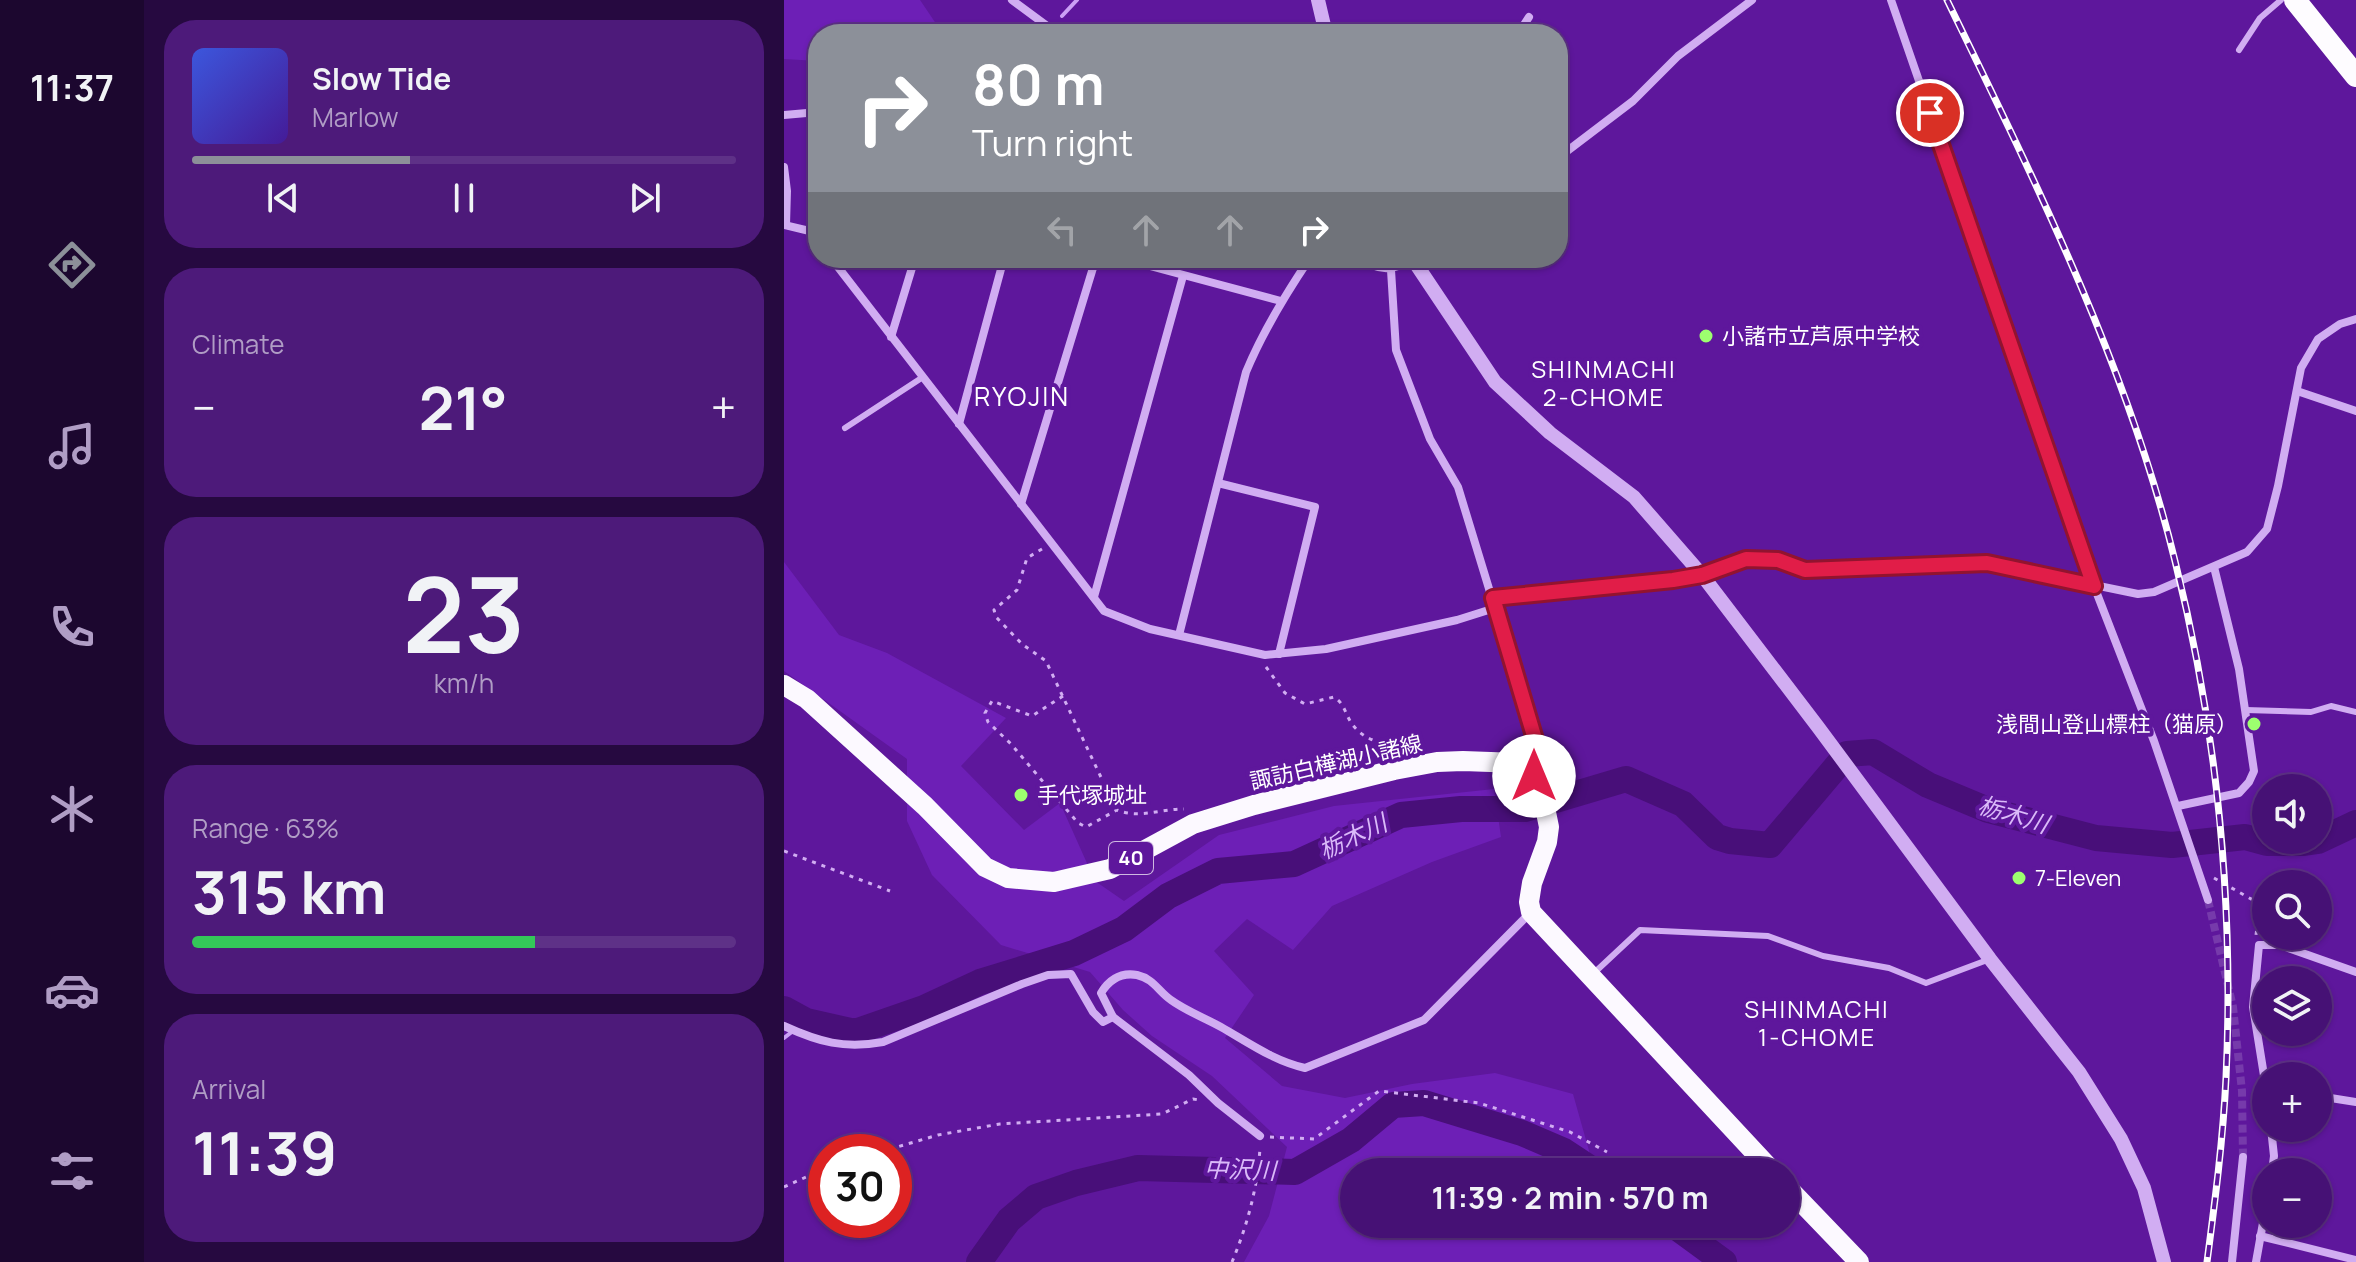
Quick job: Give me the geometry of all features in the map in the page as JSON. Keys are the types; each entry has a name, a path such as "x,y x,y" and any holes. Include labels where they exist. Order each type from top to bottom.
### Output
{"highway":[{"path":"2295,0 2356,76"}],"main road":[{"name":"諏訪白樺湖小諸線","path":"784,685 807,699 925,806 985,867 1008,878 1054,882 1110,869 1203,821 1378,774 1437,762 1518,763 1534,776"},
{"path":"1534,776 1542,793 1549,827 1547,842 1532,883 1531,912 1760,1158"},
{"path":"1800,1201 1859,1262"}],"street":[{"path":"1012,0 1044,24"},
{"path":"1318,0 1324,24"},
{"path":"1568,150 1633,101 1678,56 1752,0"},
{"path":"1891,0 2094,586 2178,806 2208,900"},
{"path":"1524,24 1529,17"},
{"path":"784,115 808,113"},
{"path":"784,167 787,191 785,225 808,231"},
{"path":"839,268 1104,611 1150,629 1257,654 1279,654 1357,643 1495,608"},
{"path":"891,337 912,268"},
{"path":"959,424 1001,268"},
{"path":"1021,504 1093,268"},
{"path":"1155,268 1281,301"},
{"path":"1179,635 1246,372 1281,301 1303,268"},
{"path":"1378,268 1395,268"},
{"path":"1420,268 1495,382 1550,433 1634,497 1702,575 1990,959 2079,1072 2102,1106 2144,1188 2164,1262"},
{"path":"1391,270 1396,350 1430,439 1458,487 1540,756 1534,776"},
{"path":"1094,597 1183,276"},
{"path":"1493,598 1673,580 1702,575 1746,559 1763,558 1805,570 1987,563 2138,594 2154,592 2247,552 2267,529 2301,368 2318,339 2340,324 2356,319"},
{"path":"2297,391 2356,411"},
{"path":"1218,483 1315,507 1279,654"},
{"path":"2178,806 2239,793 2254,771 2246,710 2214,567"},
{"path":"1260,1136 1189,1075 1113,1017 1101,993 1108,982 1117,976 1134,974 1153,981 1170,999 1266,1054 1305,1068 1424,1020 1531,912"},
{"path":"2259,950 2253,1007 2262,1062"},
{"path":"2294,950 2356,972"},
{"path":"784,1026 819,1041 859,1046 883,1042 1022,984 1048,975 1071,974 1093,1012 1103,1022 1113,1017"},
{"path":"2332,1098 2355,1100"},
{"path":"2232,1262 2243,1157"},
{"path":"2256,1262 2260,1238"},
{"path":"2268,1238 2356,1260"}],"lane":[{"path":"2239,50 2260,18 2281,0"},
{"path":"845,428 923,377"},
{"path":"2246,710 2311,712 2331,706 2356,712"},
{"path":"1591,975 1640,930 1768,936 1823,956 1889,968 1926,983 1990,959"}],"path":[{"path":"1052,543 1027,558 1017,590 994,610 996,617 1022,644 1046,661 1117,810 1132,816 1166,809 1192,810 1203,821"},
{"path":"1257,654 1285,693 1305,704 1334,697 1341,702 1352,725 1364,735 1389,747 1419,749 1437,762"},
{"path":"1063,696 1032,716 992,701 985,713 988,722 1011,744 1078,823 1086,827 1117,810"},
{"path":"784,851 890,891"},
{"path":"2198,866 2252,899"},
{"path":"1232,1262 1243,1236 1256,1184 1260,1136 1314,1139 1379,1091 1479,1103 1570,1132 1607,1152"},
{"path":"912,1143 1000,1124 1162,1114 1193,1099 1218,1103"},
{"path":"784,1187 808,1176"}],"shaded area":[{"path":"784,0 920,0 936,24 808,24 808,60 784,59"},
{"path":"784,562 839,635 887,653 1006,718 961,766 1024,830 1060,803 1095,881 1124,901 1219,835 1334,806 1494,789 1501,837 1432,862 1332,906 1293,950 1247,919 1214,951 1254,995 1225,1038 1282,1086 1345,1098 1412,1084 1495,1073 1573,1094 1591,1158 1340,1158 1340,1238 1672,1238 1704,1262 1244,1262 1269,1216 1287,1147 1212,1076 1152,1036 1123,1010 1090,972 1001,945 932,875 907,821 907,759 784,671"}],"waterway":[{"path":"1062,16 1077,0"},
{"name":"栃木川","path":"784,1009 806,1021 855,1032 924,1008 980,982 1074,953 1124,929 1168,896 1218,871 1294,864 1401,815 1461,809 1525,809 1626,779 1683,804 1717,837 1770,845 1847,754 1873,752 1928,785 1988,810 2096,838 2172,845 2245,837 2267,843 2304,843 2318,841 2356,823"},
{"path":"784,1038 806,1021"},
{"name":"中沢川","path":"979,1262 1009,1220 1036,1197 1076,1183 1138,1168 1295,1172 1351,1140 1393,1105 1424,1103 1522,1133 1575,1158"},
{"name":"中沢川","path":"1691,1238 1724,1262"}],"tunnel":[{"path":"2208,900 2233,1007 2242,1091 2243,1157"}],"railway":[{"path":"1947,0 2045,205 2105,345 2155,489 2190,624 2212,753 2227,948 2225,1101 2207,1262"}],"place":[{"name":"小諸市立芦原中学校","path":"1706,336"},
{"name":"浅間山登山標柱（猫原）","path":"2254,724"},
{"name":"手代塚城址","path":"1021,795"},
{"name":"7-Eleven","path":"2019,878"}],"district":[{"name":"SHINMACHI 2-CHOME","path":"1604,384"},
{"name":"RYOJIN","path":"1022,397"},
{"name":"SHINMACHI 1-CHOME","path":"1817,1024"}],"route":[{"path":"1534,776 1540,756 1493,598 1673,580 1702,575 1746,559 1763,558 1817,571 1954,562 1987,563 2094,586 1930,113"}]}
